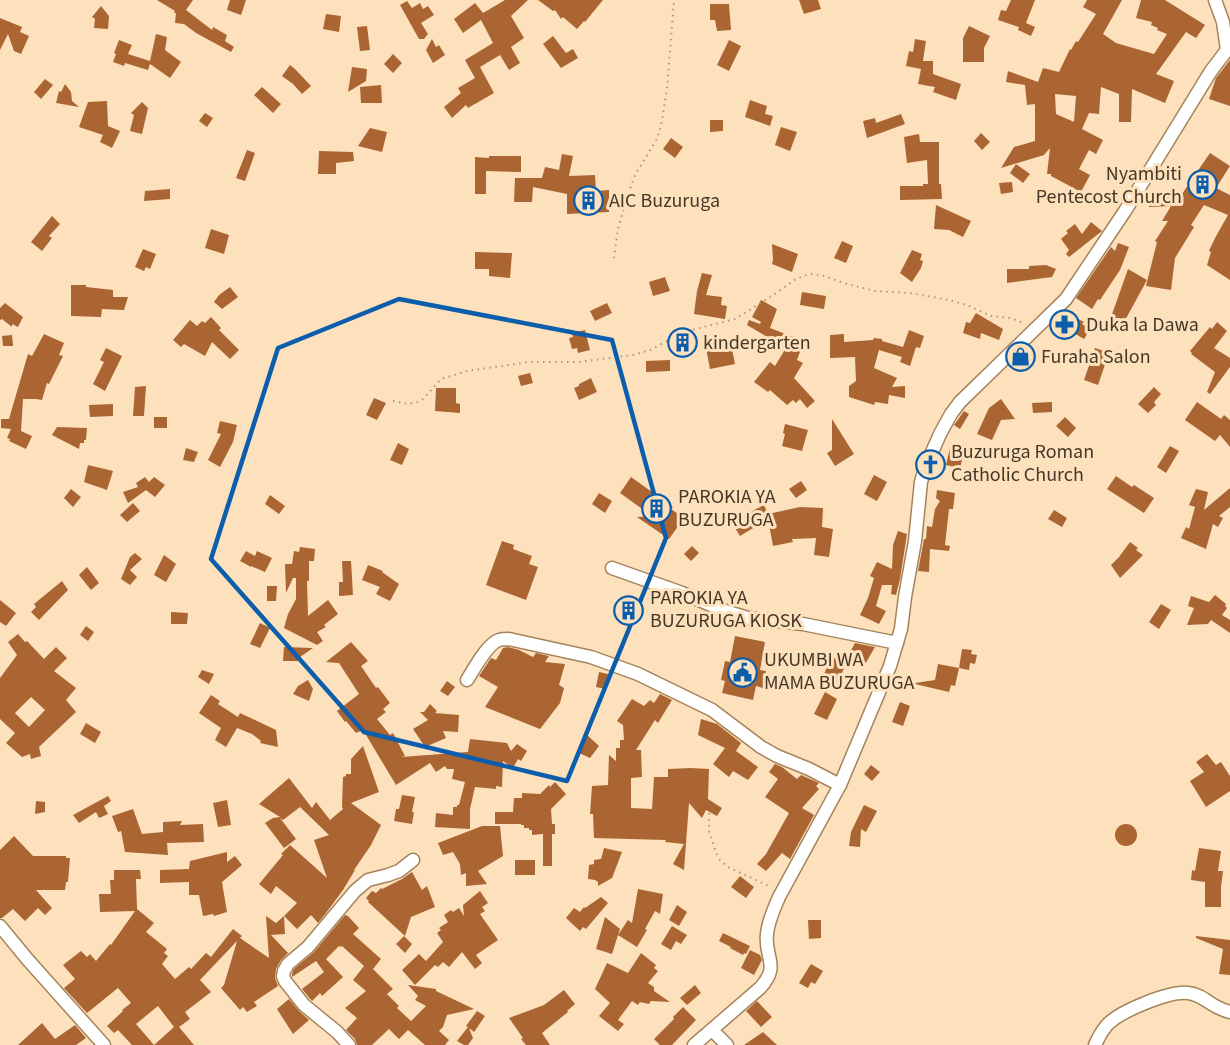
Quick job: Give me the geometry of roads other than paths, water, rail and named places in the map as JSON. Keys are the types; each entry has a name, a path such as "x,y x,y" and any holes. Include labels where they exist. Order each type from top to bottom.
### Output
{"street":[{"path":"694,1045 768,979 771,969 767,933 771,915 840,785 890,666 901,629 915,541 921,482 932,452 951,414 960,402 1066,299 1125,211 1211,70 1228,48 1223,22 1215,0"},
{"path":"612,568 748,618 804,624 897,643"},
{"path":"467,680 490,646 502,639 591,657 638,674 712,710 761,747 840,785"},
{"path":"350,1045 304,1005 285,981 284,971 288,964 308,947 355,891 368,880 399,871 413,860"},
{"path":"0,926 104,1045"},
{"path":"1095,1045 1108,1024 1122,1014 1172,995 1187,992 1230,1012"},
{"path":"712,1030 727,1045"}],"place":[{"name":"Nyambiti Pentecost Church","path":"1203,185"},
{"name":"AIC Buzuruga","path":"588,201"},
{"name":"Duka la Dawa","path":"1065,325"},
{"name":"kindergarten","path":"682,343"},
{"name":"Furaha Salon","path":"1020,357"},
{"name":"Buzuruga Roman Catholic Church","path":"930,464"},
{"name":"PAROKIA YA BUZURUGA","path":"657,509"},
{"name":"PAROKIA YA BUZURUGA KIOSK","path":"629,610"},
{"name":"UKUMBI WA MAMA BUZURUGA","path":"743,672"}]}
